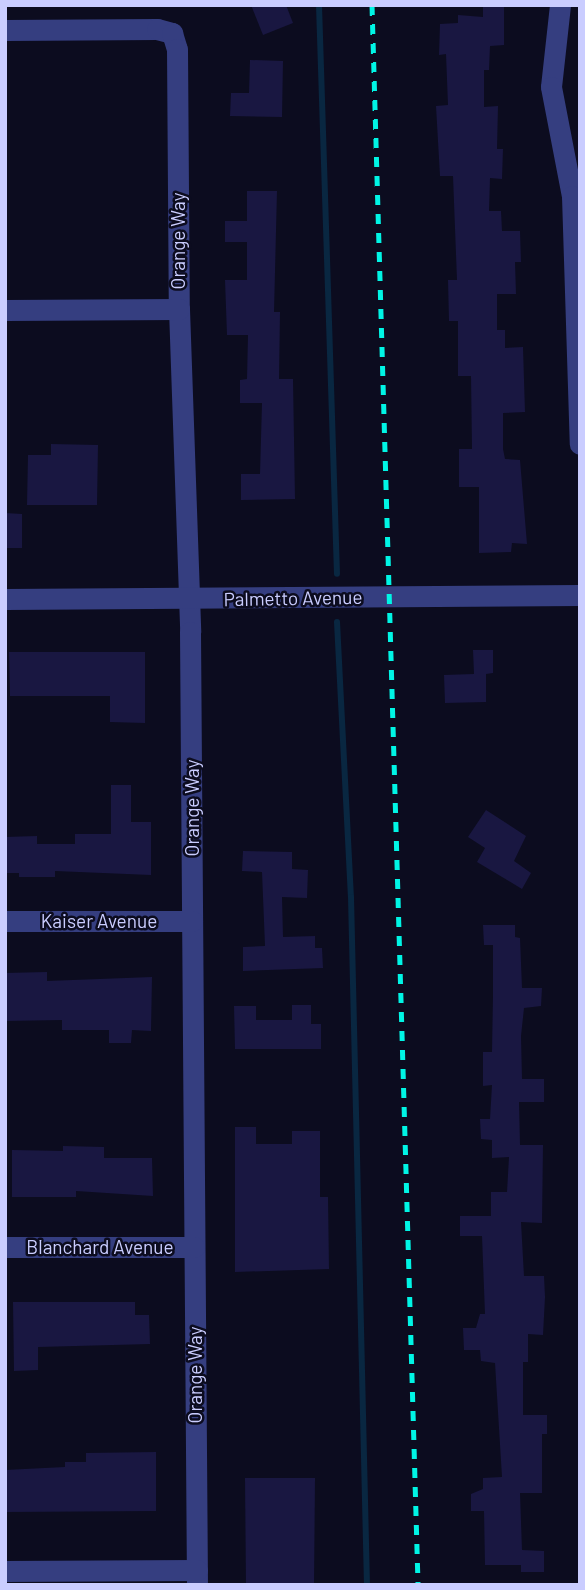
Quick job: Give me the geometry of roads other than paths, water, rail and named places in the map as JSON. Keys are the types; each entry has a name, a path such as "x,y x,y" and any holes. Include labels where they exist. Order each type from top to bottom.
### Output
{"street":[{"path":"560,5 551,87 572,196 580,444"},
{"name":"Orange Way","path":"5,30 172,33 177,48 179,309 188,599 197,1577"},
{"path":"5,310 179,309"},
{"name":"Palmetto Avenue","path":"5,599 580,595"},
{"name":"Kaiser Avenue","path":"5,921 192,921"},
{"name":"Blanchard Avenue","path":"5,1247 194,1247"},
{"path":"5,1571 197,1577"}],"waterway":[{"path":"319,5 337,574"},
{"path":"337,622 351,897 367,1585"}],"railway":[{"path":"372,5 418,1585"}]}
